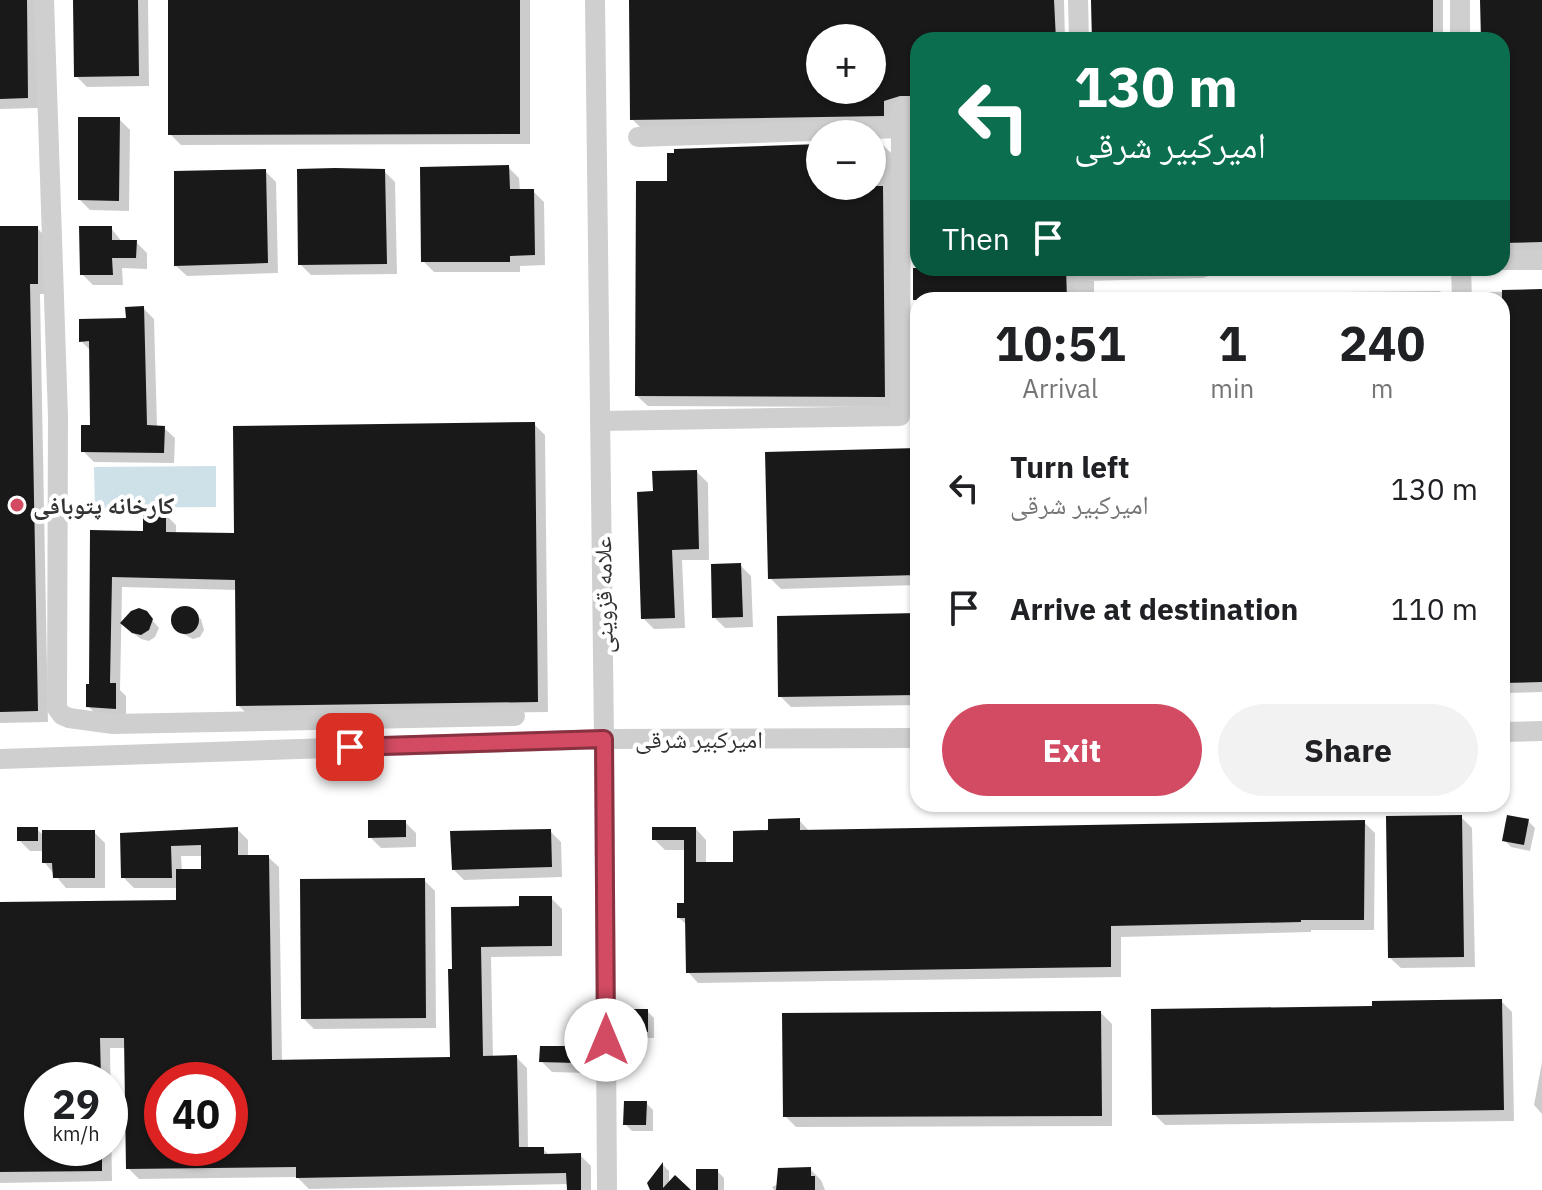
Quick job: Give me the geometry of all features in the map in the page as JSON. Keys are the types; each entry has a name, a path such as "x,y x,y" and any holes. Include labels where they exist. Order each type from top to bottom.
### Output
{"street":[{"path":"44,0 58,417 57,708 69,718 113,724 515,716"},
{"name":"علامه قزوینی","path":"595,0 607,1190"},
{"path":"1078,0 1079,32"},
{"path":"1460,0 1460,32"},
{"path":"600,421 900,416 901,109 910,109"},
{"path":"638,137 901,128"},
{"path":"1510,260 1542,260"},
{"path":"1510,732 1542,731"},
{"name":"امیرکبیر شرقی","path":"0,759 604,739 910,738"}],"shaded area":[{"path":"216,466 216,507 95,508 94,467"}],"building":[{"path":"0,0 27,0 28,98 0,99"},
{"path":"73,0 138,0 139,76 74,77"},
{"path":"168,0 520,0 520,134 168,135"},
{"path":"629,0 1054,0 1056,32 910,32 910,96 886,100 886,24 806,24 806,104 884,104 884,116 630,120"},
{"path":"1091,0 1433,0 1433,32 1092,32"},
{"path":"1480,0 1542,0 1542,242 1510,243 1510,32 1481,32"},
{"path":"78,117 120,117 119,201 78,200"},
{"path":"806,144 806,200 883,200 885,397 635,396 636,181 667,181 667,153 674,153 674,149"},
{"path":"509,165 510,189 534,189 535,255 510,256 510,262 421,262 420,167"},
{"path":"266,169 268,263 174,266 174,171"},
{"path":"297,169 385,169 387,264 298,265"},
{"name":"کارخانه پتوبافی","path":"0,226 38,226 38,284 30,284 38,711 0,712"},
{"path":"79,226 112,226 112,240 137,240 136,258 112,258 113,275 80,275"},
{"path":"913,276 1066,276 1067,292 913,292"},
{"path":"1542,289 1542,682 1510,683 1510,292 1502,290"},
{"path":"144,306 147,425 165,426 164,453 81,452 81,425 90,425 89,341 79,342 79,319 126,318 125,307"},
{"path":"535,422 538,702 236,706 235,580 112,577 110,683 116,683 116,709 86,707 86,684 89,684 90,530 143,531 143,512 166,512 166,532 234,533 233,426"},
{"path":"910,448 910,575 768,579 765,452"},
{"path":"697,470 699,549 672,550 675,618 641,619 637,492 653,491 652,471"},
{"path":"741,563 743,617 712,618 711,564"},
{"path":"185,606 195,610 199,620 195,630 185,634 175,630 171,620 175,610"},
{"path":"139,608 147,611 153,619 149,630 141,635 132,633 120,623 131,611"},
{"path":"910,613 910,695 778,697 777,616"},
{"path":"1462,815 1464,957 1388,958 1386,816"},
{"path":"1507,815 1529,819 1524,845 1502,841"},
{"path":"800,818 800,830 1365,820 1364,920 1111,926 1111,967 686,973 685,918 677,918 677,903 684,903 684,840 652,840 652,827 696,827 696,862 733,862 733,831 768,830 768,819"},
{"path":"368,820 406,820 406,837 368,838"},
{"path":"17,827 38,827 38,841 17,841"},
{"path":"238,827 238,855 269,855 272,1060 450,1057 448,969 452,969 451,907 519,906 519,896 552,896 552,946 481,947 483,1056 517,1055 519,1147 544,1147 544,1154 581,1153 581,1190 567,1190 566,1173 296,1178 296,1167 126,1169 128,1062 124,1062 124,1038 100,1038 101,1062 24,1062 24,1166 102,1166 102,1171 0,1172 0,902 176,900 176,869 201,869 201,845 171,846 172,878 121,878 120,833"},
{"path":"551,829 552,867 452,870 450,831"},
{"path":"42,830 95,830 95,878 53,878 52,863 42,863"},
{"path":"425,878 426,1018 301,1019 300,879"},
{"path":"1502,999 1504,1110 1152,1115 1151,1009 1372,1006 1372,1001"},
{"path":"632,1009 648,1009 648,1032 632,1032"},
{"path":"1101,1011 1102,1116 783,1117 782,1013"},
{"path":"540,1046 577,1046 577,1063 539,1062"},
{"path":"624,1101 647,1101 646,1125 623,1125"},
{"path":"663,1162 663,1188 675,1175 691,1190 650,1190 647,1183"},
{"path":"811,1167 815,1190 776,1190 778,1168"},
{"path":"696,1169 718,1169 718,1190 696,1190"}],"place":[{"name":"کارخانه پتوبافی","path":"17,505"}],"route":[{"path":"350,747 604,739 606,1040"}]}
